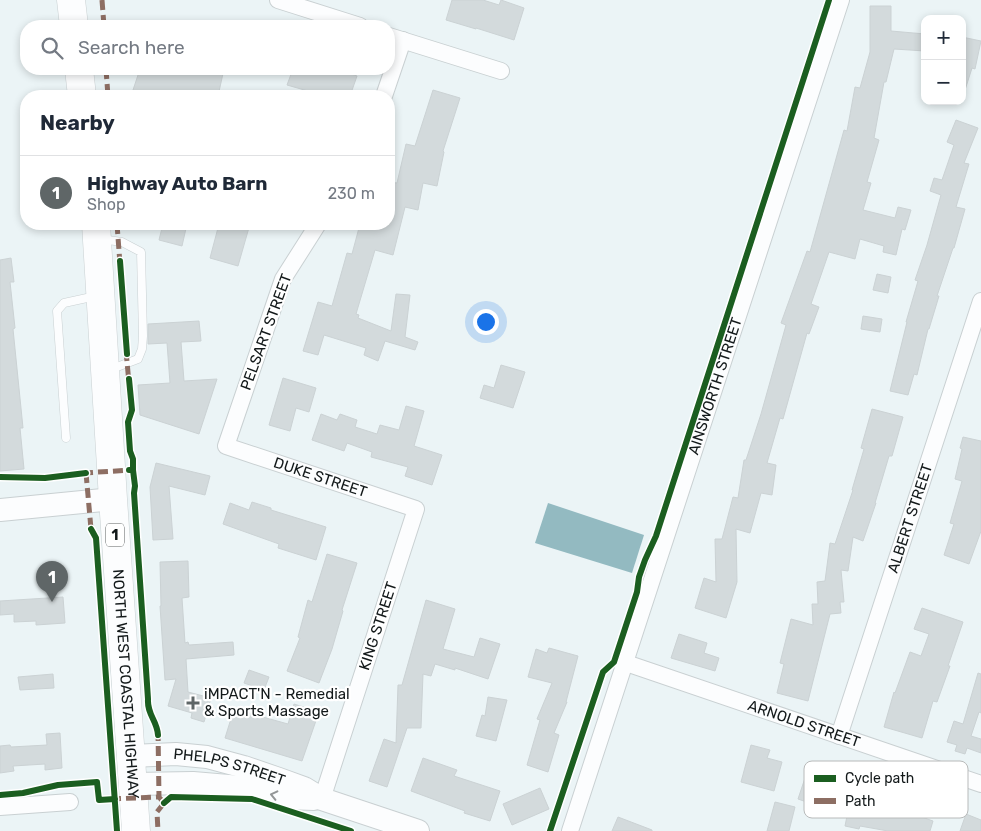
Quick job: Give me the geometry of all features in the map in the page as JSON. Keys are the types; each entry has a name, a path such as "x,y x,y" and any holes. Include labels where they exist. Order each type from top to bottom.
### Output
{"highway":[{"path":"72,0 74,20"},
{"path":"81,0 83,20"},
{"path":"80,75 81,90"},
{"path":"86,75 87,90"},
{"name":"NORTH WEST COASTAL HIGHWAY","path":"96,230 136,831"}],"main road":[{"path":"0,510 113,499"},
{"name":"PHELPS STREET","path":"131,756 176,754 207,757 288,782 304,788 322,799 418,831"},
{"name":"PHELPS STREET","path":"133,784 193,783 240,787 286,798 322,799"}],"street":[{"path":"278,0 341,20"},
{"name":"AINSWORTH STREET","path":"572,825 841,0"},
{"path":"396,38 501,71"},
{"path":"385,90 388,75"},
{"name":"PELSART STREET","path":"226,446 283,278 314,230"},
{"name":"ALBERT STREET","path":"839,736 981,301"},
{"name":"DUKE STREET","path":"226,446 416,509"},
{"name":"KING STREET","path":"322,799 416,509"},
{"name":"ARNOLD STREET","path":"626,663 913,761"},
{"name":"ARNOLD STREET","path":"968,780 981,784"},
{"path":"0,807 70,802"}],"lane":[{"path":"98,230 141,252 142,349 138,359 105,371"},
{"path":"66,438 56,311 64,303 100,294"}],"water":[{"path":"548,503 644,535 632,573 535,543"}],"building":[{"path":"452,0 483,0 499,5 501,0 524,8 514,40 446,20"},
{"path":"870,6 891,6 891,31 921,34 921,51 894,49 886,82 884,82 874,138 879,140 867,182 871,183 863,210 895,218 898,207 911,210 905,230 902,229 896,255 883,252 884,246 860,239 855,259 829,252 811,304 819,307 809,334 807,333 783,419 780,418 767,463 776,465 772,495 761,493 750,533 736,529 737,582 726,618 695,608 704,578 716,582 715,539 722,539 733,497 738,498 744,460 746,460 761,414 786,325 781,323 807,251 810,252 844,130 847,131 855,87 860,88 870,52"},
{"path":"966,38 981,41 975,69 972,68 966,87"},
{"path":"138,75 223,75 219,90 133,90"},
{"path":"291,75 357,76 352,90 304,90 287,85"},
{"path":"433,90 460,98 443,151 437,186 423,183 418,210 405,207 393,255 375,250 356,314 359,315 358,318 391,331 396,294 410,295 405,337 418,342 415,350 385,341 378,361 364,355 366,348 324,335 318,355 303,351 318,302 332,306 347,253 352,254 358,230 395,230 395,183 397,183 406,144 415,146"},
{"path":"956,120 978,128 964,163 969,164 956,207 965,209 937,296 939,296 928,329 917,375 914,374 908,395 890,391 906,322 918,281 915,280 941,195 930,191 934,178 942,180 954,145 947,142"},
{"path":"162,230 186,230 182,246 159,240"},
{"path":"217,230 248,230 238,266 210,258"},
{"path":"11,258 14,282 10,282 23,428 20,428 24,469 0,471 0,260"},
{"path":"877,274 891,277 888,293 873,290"},
{"path":"863,316 882,319 880,332 861,329"},
{"path":"199,321 201,341 181,342 184,381 217,379 199,434 140,415 138,385 170,383 167,343 148,344 148,324"},
{"path":"501,365 525,372 513,408 480,398 484,385 494,388"},
{"path":"283,378 316,388 309,412 296,408 290,431 269,425"},
{"path":"406,406 424,411 414,446 442,455 432,485 405,476 408,467 371,457 372,452 347,443 344,451 312,440 321,414 337,420 340,414 357,420 355,427 377,434 380,425 399,430"},
{"path":"872,409 903,417 892,456 889,456 863,541 853,537 848,571 841,570 844,602 840,602 841,613 830,614 808,701 777,693 784,664 780,663 791,619 813,625 812,604 818,604 817,582 825,581 830,543 835,544 853,490 864,449 861,448"},
{"path":"963,437 981,441 981,531 969,564 944,555 954,524 950,523 962,481 955,479"},
{"path":"156,463 210,476 205,495 169,486 173,539 153,540 150,487"},
{"path":"252,502 326,527 316,560 278,548 279,544 223,524 230,503 249,510"},
{"path":"327,554 357,563 332,649 319,683 287,671 300,638 298,637 308,600 312,602"},
{"path":"188,561 189,597 182,598 185,643 188,642 189,645 233,642 234,655 186,659 188,692 211,698 204,722 191,718 192,713 168,706 176,679 165,680 160,606 160,562"},
{"path":"63,597 65,623 36,625 36,621 14,622 14,614 0,615 0,601"},
{"path":"426,600 455,609 443,649 474,657 480,638 500,644 488,679 455,668 455,670 435,664 431,676 423,674 421,728 407,728 387,787 369,781 384,739 396,743 398,685 402,685"},
{"path":"922,608 963,622 948,666 950,666 937,702 933,701 922,738 884,727 894,692 910,652 921,656 929,634 914,629"},
{"path":"679,634 707,643 704,653 719,658 715,671 671,658"},
{"path":"549,648 578,656 567,702 554,733 559,735 548,772 527,765 540,720 537,719 552,683 528,677 536,649 547,653"},
{"path":"249,670 269,677 264,690 244,683"},
{"path":"978,673 981,674 981,713 979,712 971,736 981,739 981,753 967,748 965,754 955,751 957,745 947,742 954,721 963,724"},
{"path":"53,674 54,688 20,690 18,677"},
{"path":"488,697 507,700 496,741 476,736 482,715 485,716"},
{"path":"294,704 319,712 302,761 225,738 234,709 288,724"},
{"path":"60,733 62,768 45,770 45,764 13,766 14,771 0,773 0,746 47,745 46,734"},
{"path":"751,745 770,750 767,758 782,762 774,791 741,782"},
{"path":"423,758 457,770 454,776 500,791 490,821 464,813 465,811 411,791"},
{"path":"804,781 804,801 798,799"},
{"path":"540,788 549,809 512,825 503,804"},
{"path":"775,802 795,807 789,831 767,831"},
{"path":"968,815 981,820 981,831 960,831 965,818 968,818"},
{"path":"618,817 652,830 652,831 612,831"},
{"path":"847,818 925,818 933,821 930,831 888,831 860,826 859,829 845,826"}],"marked path":[{"path":"102,0 104,20"},
{"path":"106,75 108,90"},
{"path":"117,230 120,264"},
{"path":"126,351 129,383"},
{"path":"83,473 133,470"},
{"path":"86,473 91,529 93,533"},
{"path":"158,731 159,797 164,803 157,812 158,831"},
{"path":"111,799 159,797"}],"cycle path":[{"path":"550,831 603,672 614,662 637,592 639,577 656,536 829,0"},
{"path":"120,261 127,354"},
{"path":"129,379 132,410 128,422 133,470"},
{"path":"129,470 133,470 135,486 148,705 158,735"},
{"path":"0,477 45,478 86,473"},
{"path":"91,529 96,538 117,831"},
{"path":"0,795 23,793 58,785 97,782 99,800 115,799"},
{"path":"164,803 171,797 252,799 351,831"}],"place":[{"name":"Highway Auto Barn","path":"52,602"},
{"name":"iMPACT'N - Remedial & Sports Massage","path":"193,703"}]}
